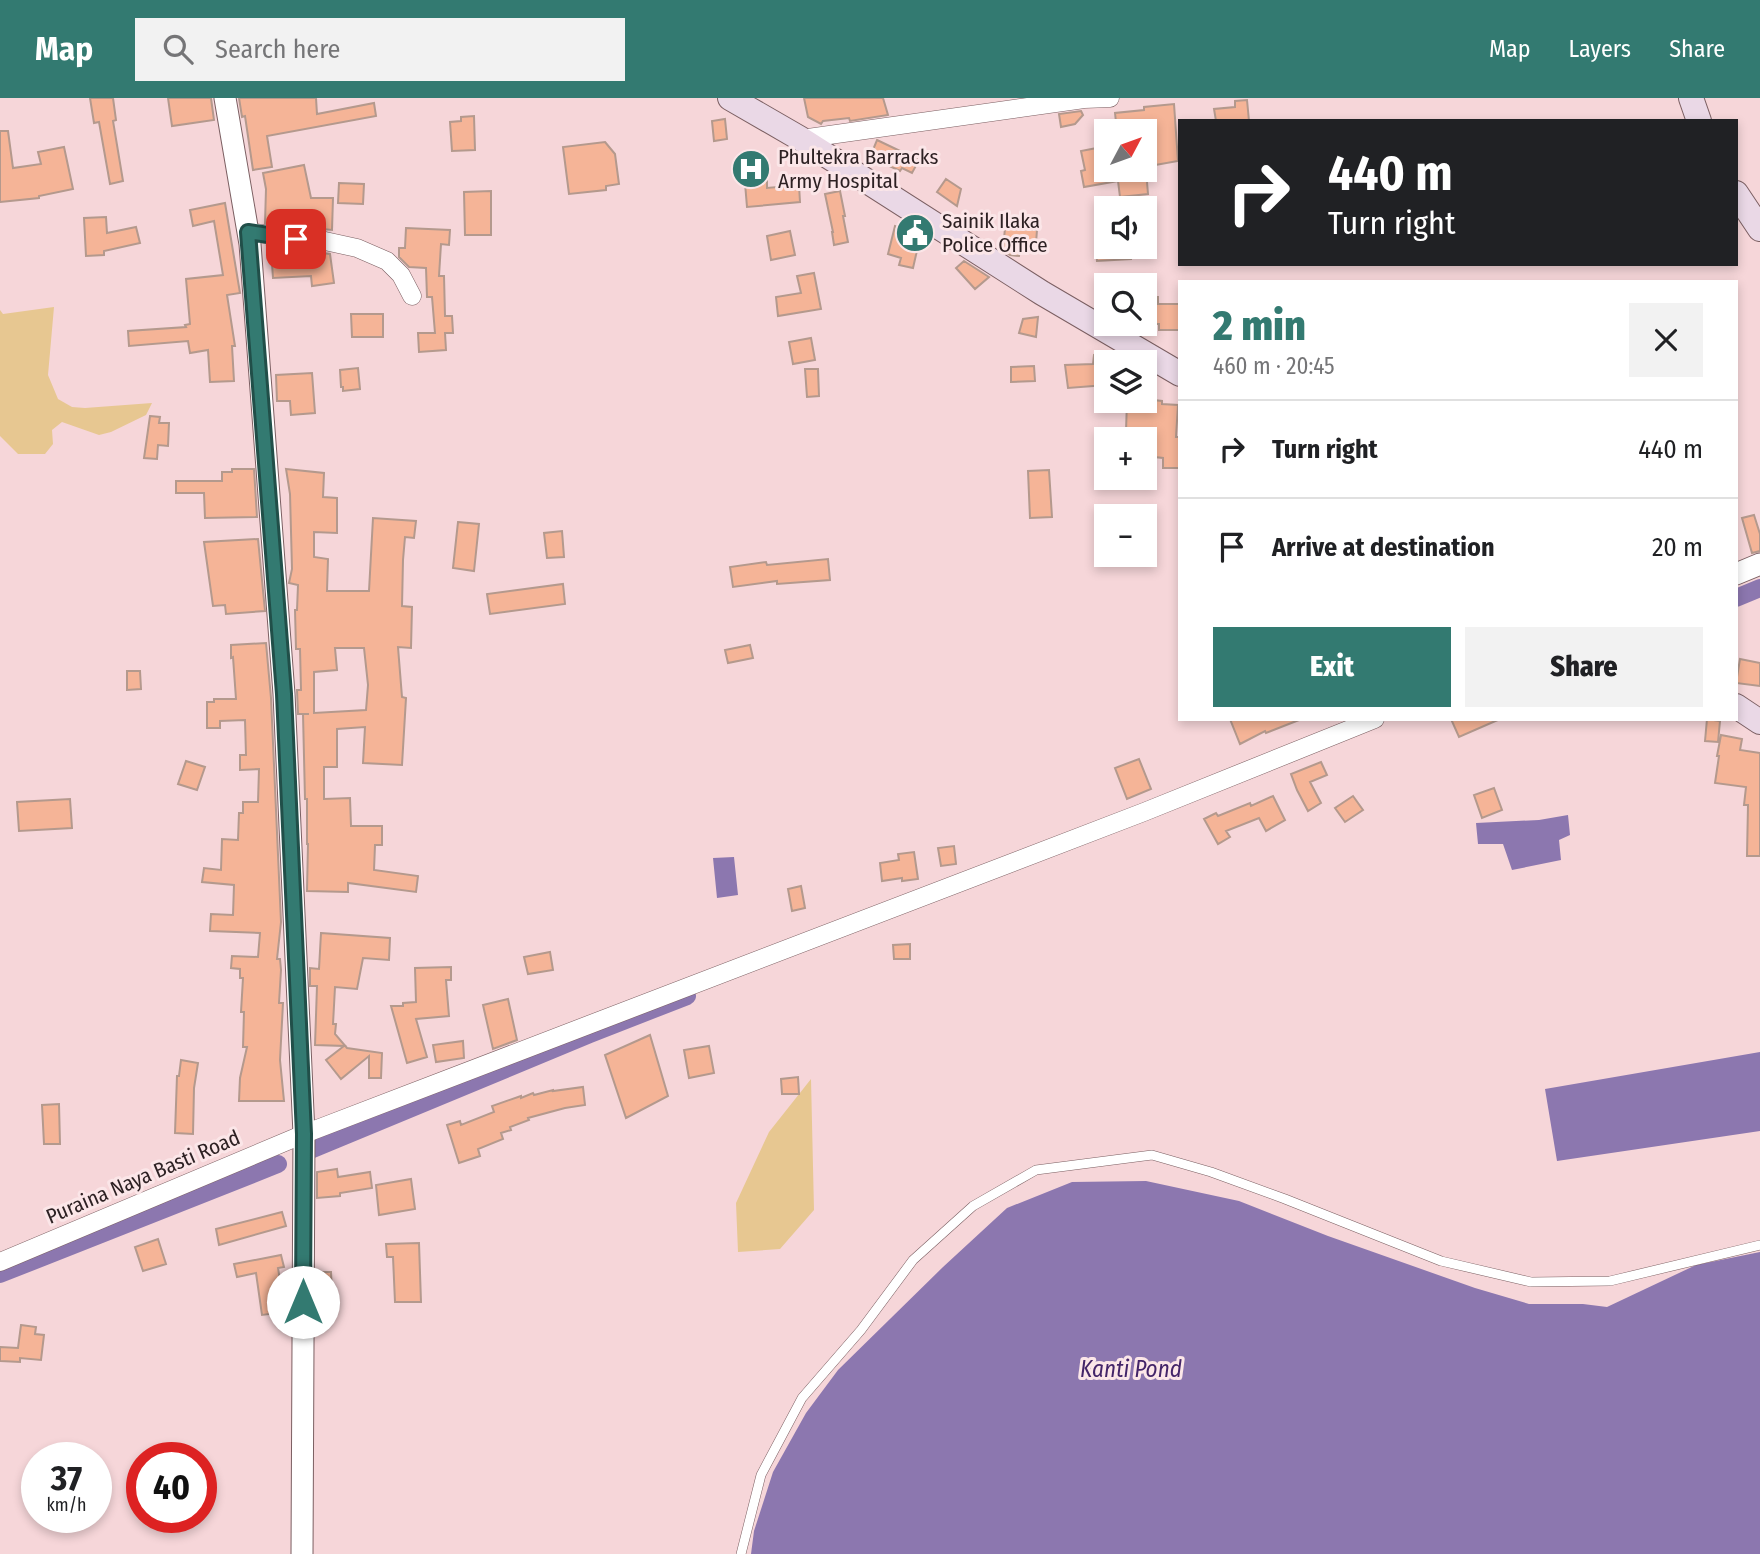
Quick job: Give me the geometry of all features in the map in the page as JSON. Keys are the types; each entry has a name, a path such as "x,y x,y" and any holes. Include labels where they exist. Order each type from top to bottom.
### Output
{"main road":[{"path":"730,98 801,139 1042,293 1178,372"},
{"path":"1691,98 1698,119"},
{"path":"1738,196 1760,229"},
{"path":"1738,707 1760,722"}],"street":[{"path":"225,98 248,232 284,694 304,1134 302,1554"},
{"path":"801,139 1084,99 1110,98"},
{"path":"248,232 325,241 356,248 387,261 401,275 412,296"},
{"path":"1738,573 1760,564"},
{"name":"Puraina Naya Basti Road","path":"0,1262 304,1134 1131,817 1370,721"}],"lane":[{"path":"741,1554 761,1475 802,1398 861,1331 913,1260 973,1206 1036,1170 1152,1155 1211,1172 1285,1199 1441,1261 1531,1282 1610,1281 1760,1245"}],"shaded area":[{"path":"54,307 48,375 58,399 72,407 85,408 152,403 146,415 99,435 62,422 52,430 53,444 45,454 18,454 0,436 0,310 3,314"},
{"path":"811,1079 814,1210 780,1249 738,1252 736,1203 769,1132"}],"water":[{"path":"1568,815 1570,835 1559,840 1561,860 1512,870 1503,844 1478,844 1476,823 1539,820"},
{"path":"734,857 738,895 717,898 713,858"},
{"path":"1760,1052 1760,1131 1557,1161 1545,1089"},
{"name":"Kanti Pond","path":"1146,1181 1239,1201 1328,1236 1475,1288 1529,1304 1607,1307 1696,1265 1760,1252 1760,1554 751,1554 754,1531 773,1472 806,1413 838,1370 943,1267 1007,1208 1072,1182"}],"building":[{"path":"90,98 113,98 116,120 113,121 123,181 110,184 99,122 94,123"},
{"path":"168,98 211,98 214,120 172,126"},
{"path":"239,98 316,98 317,114 374,103 376,116 267,136 272,167 253,170 245,116 242,117"},
{"path":"804,98 883,98 888,115 850,121 849,118 823,121 821,124 808,117"},
{"path":"1247,100 1249,119 1216,119 1214,109 1235,107 1235,101"},
{"path":"1174,104 1178,161 1157,165 1157,119 1116,119 1115,113 1144,110 1144,107"},
{"path":"1081,111 1083,115 1075,124 1061,127 1059,114"},
{"path":"474,116 475,150 452,151 450,122 461,121 461,117"},
{"path":"725,119 727,139 714,141 712,121"},
{"path":"0,131 8,131 13,168 41,164 38,152 64,147 73,189 39,198 0,202"},
{"path":"877,140 919,160 912,173 902,168 900,171 870,157"},
{"path":"605,142 615,154 619,184 606,186 606,190 569,194 563,147"},
{"path":"1094,149 1094,182 1112,182 1084,187 1081,171 1085,170 1081,151"},
{"path":"740,163 767,163 767,188 799,185 800,202 747,207 745,183 739,183"},
{"path":"304,165 311,198 333,198 332,230 265,223 266,189 263,173"},
{"path":"946,179 961,189 957,206 937,192"},
{"path":"1118,182 1147,182 1148,194 1120,196"},
{"path":"339,183 364,184 363,204 338,203"},
{"path":"491,191 491,235 465,235 464,192"},
{"path":"840,191 848,242 834,245 825,194"},
{"path":"225,203 240,293 227,295 235,346 232,346 234,381 210,382 208,350 190,353 188,341 129,346 128,331 186,327 185,325 190,324 186,279 223,275 214,221 193,226 190,210"},
{"path":"106,217 107,233 136,227 140,243 104,251 104,255 86,256 84,218"},
{"path":"909,225 921,233 913,268 899,265 901,258 888,254 895,226 908,230"},
{"path":"406,228 450,230 449,245 441,244 439,276 444,276 445,316 452,316 453,333 445,333 446,350 419,352 418,333 435,333 432,297 427,297 426,268 409,267 399,257 399,248 405,248"},
{"path":"1005,228 1037,230 1036,243 1021,242 1019,256 1010,255 1003,250"},
{"path":"790,231 795,255 771,260 767,236"},
{"path":"267,246 330,254 334,283 312,286 311,276 273,278"},
{"path":"1097,259 1131,259 1097,261"},
{"path":"964,261 989,277 975,289 956,268"},
{"path":"814,273 821,309 778,316 776,297 801,293 797,276"},
{"path":"1157,297 1158,304 1178,304 1178,330 1159,330"},
{"path":"351,314 383,314 383,337 352,337"},
{"path":"1038,317 1036,337 1019,333 1023,319"},
{"path":"811,338 815,360 793,364 789,342"},
{"path":"1094,355 1094,386 1068,388 1065,365 1093,364"},
{"path":"1034,366 1035,381 1011,382 1011,367"},
{"path":"358,368 360,389 343,391 340,370"},
{"path":"805,369 818,369 819,396 807,397"},
{"path":"312,373 315,413 291,415 290,401 277,401 276,375"},
{"path":"1157,400 1162,401 1162,404 1178,405 1178,468 1163,468 1163,458 1157,457 1157,427 1126,427 1127,413 1157,413"},
{"path":"150,416 160,417 159,423 169,423 168,446 158,445 157,459 144,458"},
{"path":"232,469 254,469 257,517 205,518 204,493 176,493 176,481 222,481 222,472 232,472"},
{"path":"286,469 324,473 323,497 337,498 337,533 314,532 314,557 328,559 327,591 369,591 373,518 416,521 414,538 405,537 403,560 402,606 412,607 411,648 398,647 402,697 406,698 402,765 363,763 365,727 337,729 337,767 324,767 324,799 350,798 351,826 382,826 382,845 375,845 374,870 418,876 416,892 348,883 348,892 307,891 303,714 298,714 297,690 301,690 300,649 296,649 295,610 298,585 289,583 292,569 290,494","holes":["335,648 364,648 368,685 366,710 314,713 314,672 337,670"]},
{"path":"1049,470 1052,517 1030,518 1028,471"},
{"path":"1754,515 1760,534 1760,551 1752,553 1742,518"},
{"path":"458,522 479,524 474,571 453,568"},
{"path":"562,531 564,557 547,558 544,533"},
{"path":"258,539 265,611 226,614 225,605 213,606 204,542"},
{"path":"828,559 830,580 777,584 777,581 733,587 730,567"},
{"path":"563,584 565,604 490,614 487,594"},
{"path":"266,643 281,922 277,959 280,959 281,970 279,1003 283,1003 280,1060 284,1101 239,1101 240,1078 247,1047 243,1047 243,978 240,978 240,969 231,968 232,956 258,957 260,933 210,931 211,914 233,915 234,885 202,882 204,868 221,870 222,839 238,840 239,813 243,813 243,802 258,802 259,769 240,770 240,755 246,755 245,720 220,721 220,728 207,728 207,702 214,702 214,699 236,699 231,645"},
{"path":"750,645 753,658 728,663 725,650"},
{"path":"1740,659 1760,663 1760,686 1738,683"},
{"path":"127,671 140,671 141,689 127,690"},
{"path":"1231,721 1296,721 1266,733 1265,731 1240,744"},
{"path":"1452,721 1495,721 1459,737"},
{"path":"1707,721 1720,721 1718,742 1705,741"},
{"path":"1721,735 1742,739 1740,750 1760,753 1760,856 1747,856 1748,805 1744,805 1746,787 1715,783"},
{"path":"1139,759 1151,789 1127,799 1115,768"},
{"path":"186,761 205,767 197,790 178,784"},
{"path":"1321,762 1327,775 1310,782 1321,803 1308,811 1291,774"},
{"path":"1494,788 1502,810 1482,818 1474,795"},
{"path":"1273,796 1285,820 1266,831 1259,818 1226,831 1230,837 1218,844 1204,819 1250,803 1251,806"},
{"path":"1353,796 1363,810 1345,822 1335,808"},
{"path":"70,799 72,828 19,831 17,802"},
{"path":"954,846 956,864 941,866 938,848"},
{"path":"914,852 918,879 882,881 880,863 899,860 898,854"},
{"path":"801,886 805,908 792,911 788,889"},
{"path":"321,933 390,938 389,960 363,958 357,989 335,987 335,1034 347,1048 382,1053 381,1078 369,1078 369,1056 341,1079 326,1060 344,1046 315,1045 317,986 310,986 310,968 319,969"},
{"path":"910,944 910,959 894,959 893,945"},
{"path":"550,952 553,970 528,974 524,957"},
{"path":"451,967 451,980 446,980 449,1016 416,1019 427,1057 407,1063 391,1006 416,1002 415,968"},
{"path":"508,999 517,1040 493,1049 483,1005"},
{"path":"650,1035 668,1096 626,1118 605,1055"},
{"path":"463,1041 464,1058 436,1062 433,1045"},
{"path":"709,1046 714,1073 689,1078 684,1050"},
{"path":"181,1060 198,1063 194,1088 193,1134 175,1133 177,1076"},
{"path":"798,1077 799,1094 782,1094 781,1079"},
{"path":"583,1087 585,1105 528,1118 529,1120 510,1127 511,1130 501,1133 503,1139 478,1149 480,1156 459,1163 447,1125 460,1121 461,1125 494,1112 492,1106 521,1096"},
{"path":"59,1104 60,1144 44,1144 42,1105"},
{"path":"337,1169 338,1177 370,1172 372,1188 340,1193 340,1196 317,1198 317,1172"},
{"path":"411,1179 415,1209 379,1215 376,1185"},
{"path":"282,1212 286,1226 219,1245 216,1229"},
{"path":"158,1239 166,1264 143,1271 135,1247"},
{"path":"419,1243 421,1302 395,1302 393,1257 387,1257 386,1244"},
{"path":"281,1255 284,1267 278,1268 285,1312 262,1315 256,1273 237,1277 234,1264"},
{"path":"316,1272 331,1272 332,1292 316,1292"},
{"path":"21,1325 36,1327 35,1334 44,1335 41,1360 20,1358 20,1362 0,1361 0,1347 18,1348"}],"waterway":[{"path":"1738,597 1760,588"},
{"path":"308,1151 687,996"},
{"path":"0,1274 278,1164"}],"place":[{"name":"Phultekra Barracks Army Hospital","path":"751,169"},
{"name":"Sainik Ilaka Police Office","path":"915,233"}],"route":[{"path":"296,239 248,232 284,694 304,1134 303,1302"}]}
